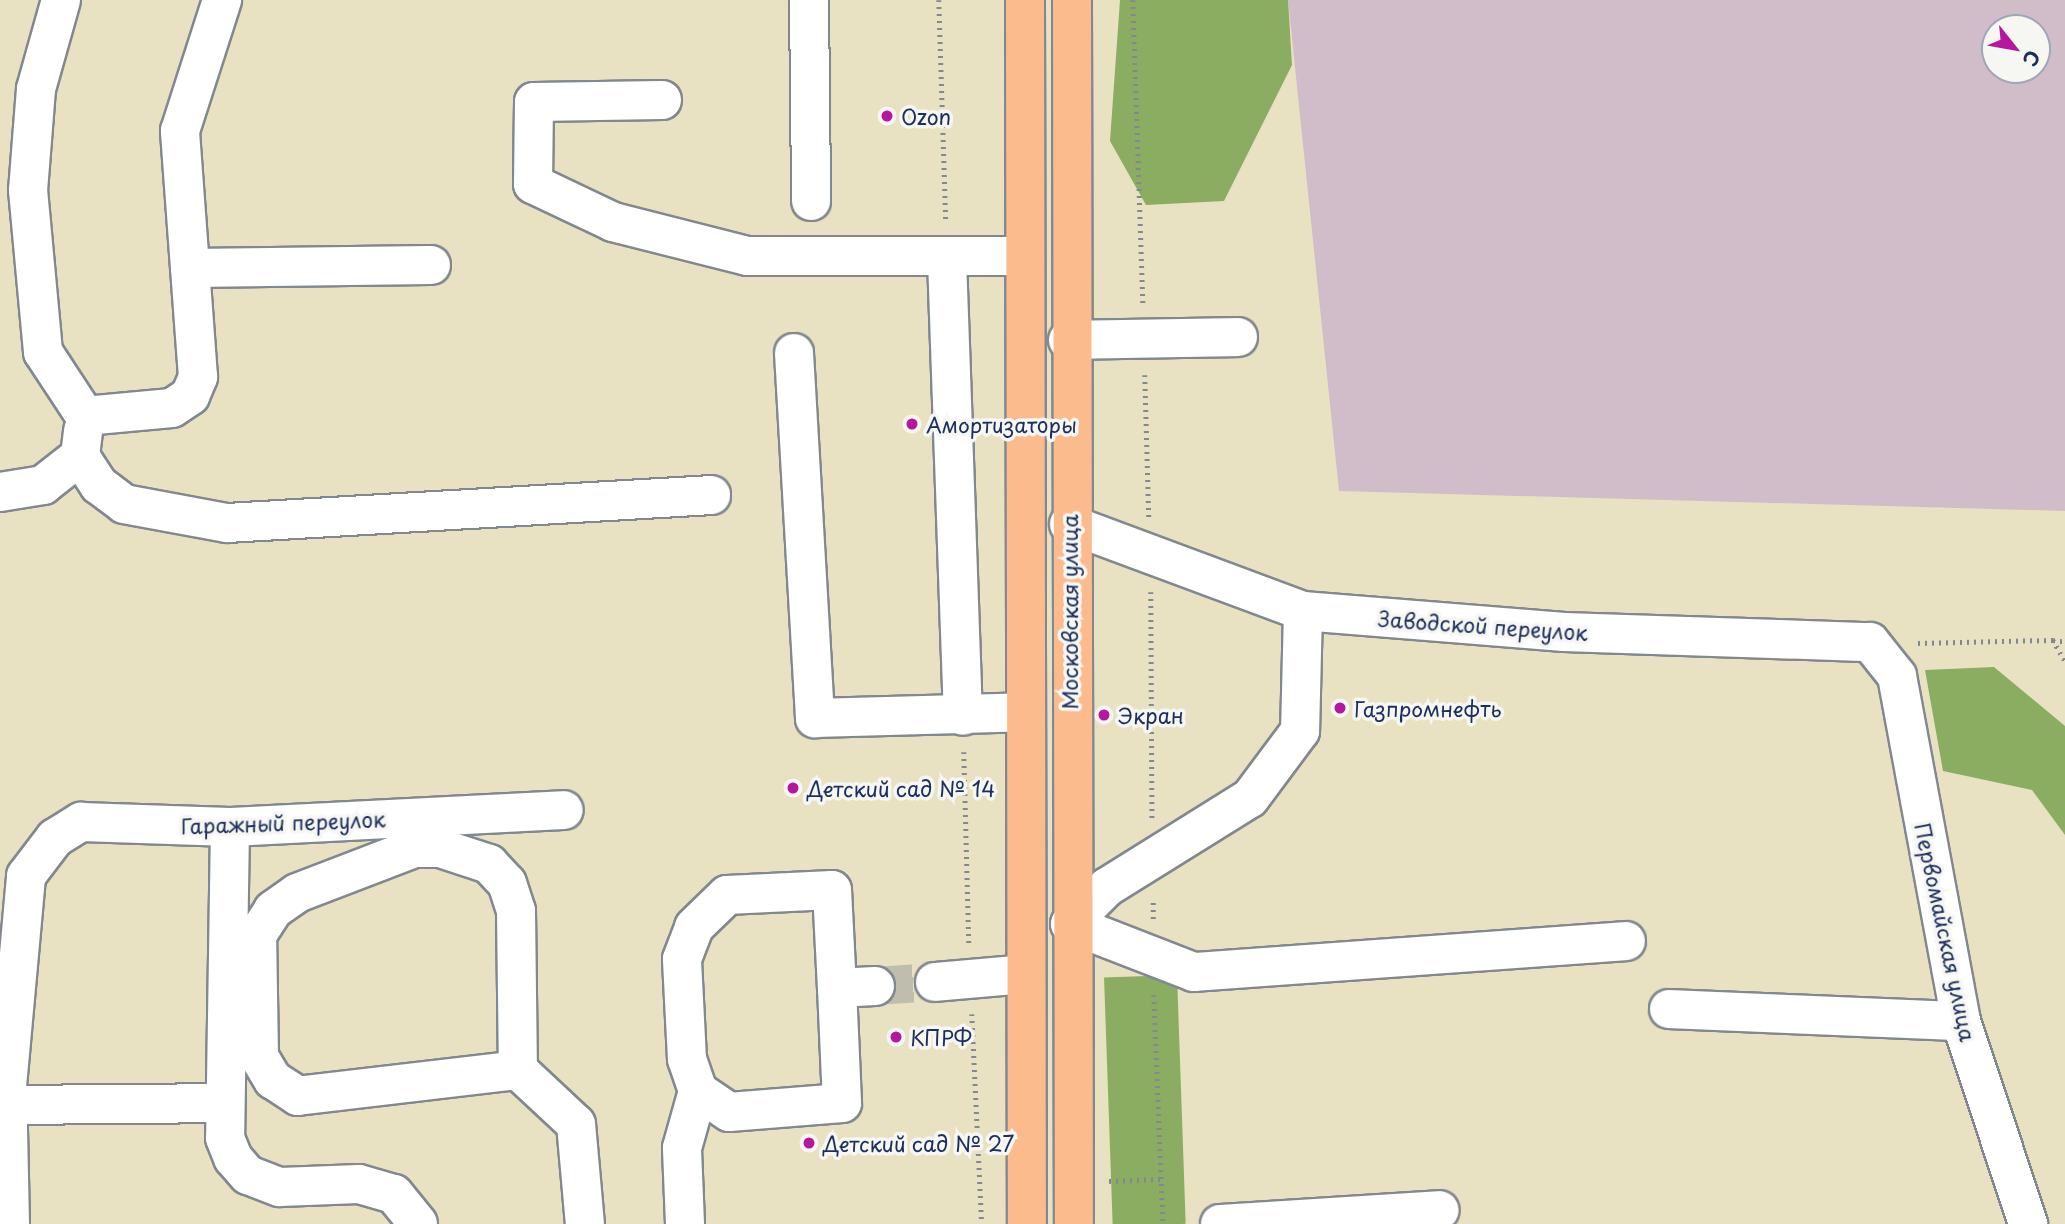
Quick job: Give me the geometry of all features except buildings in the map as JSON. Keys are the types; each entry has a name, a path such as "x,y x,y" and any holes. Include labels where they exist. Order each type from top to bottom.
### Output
{"main road":[{"path":"1025,0 1023,256 1027,1224"},
{"name":"Московская улица","path":"1072,0 1068,340 1074,1224"}],"street":[{"path":"61,0 36,89 28,190 43,352 85,416 80,456 99,485 124,504 227,523 711,495"},
{"path":"85,416 172,408 190,396 198,377 180,131 222,0"},
{"path":"809,0 811,201"},
{"path":"662,100 534,102 533,184 613,222 747,256 947,259 1023,256"},
{"path":"947,259 963,716"},
{"path":"190,268 430,265"},
{"path":"1068,340 1238,337"},
{"path":"794,353 815,718 963,716 1024,712"},
{"path":"0,492 43,485 80,456"},
{"name":"Заводской переулок","path":"1069,524 1303,611 1563,632 1870,642"},
{"path":"1303,611 1300,731 1250,798 1107,887 1070,924 1194,972 1626,941"},
{"name":"Первомайская улица","path":"1870,642 1898,676 1961,1021 2028,1224"},
{"name":"Гаражный переулок","path":"6,1105 26,876 55,838 81,822 230,827 564,810"},
{"path":"230,827 225,1138 248,1175 281,1187 359,1184 394,1194 418,1224"},
{"path":"518,1070 298,1096 273,1080 259,1057 257,935 273,910 297,893 414,848 440,848 489,864 507,883 516,911 518,1070 576,1124 585,1224"},
{"path":"685,1224 682,1148 698,1091 687,1059 682,959 694,927 727,895 832,890 842,1103 729,1112 698,1091"},
{"path":"935,982 1026,974"},
{"path":"837,988 875,986"},
{"path":"1669,1009 1961,1021"},
{"path":"10,1224 6,1105 225,1103"},
{"path":"1220,1224 1440,1210"}],"path":[{"path":"939,0 947,259"},
{"path":"1133,0 1151,555 1153,956 1163,1224"},
{"path":"2053,640 2065,661"},
{"path":"1870,642 2065,642"},
{"path":"1094,1181 1162,1179"}],"shaded area":[{"path":"1288,0 2065,0 2065,511 1339,491"}],"green space":[{"path":"1120,0 1288,0 1292,65 1224,201 1146,205 1110,141"},
{"path":"1994,667 2065,726 2065,835 2032,790 1943,771 1925,670"},
{"path":"1177,975 1186,1224 1113,1224 1104,978"}],"tunnel":[{"path":"875,986 935,982"}],"place":[{"name":"Ozon","path":"887,116"},
{"name":"Амортизаторы","path":"912,424"},
{"name":"Газпромнефть","path":"1340,708"},
{"name":"Экран","path":"1104,715"},
{"name":"Детский сад № 14","path":"793,788"},
{"name":"КПРФ","path":"896,1037"},
{"name":"Детский сад № 27","path":"809,1143"}]}
